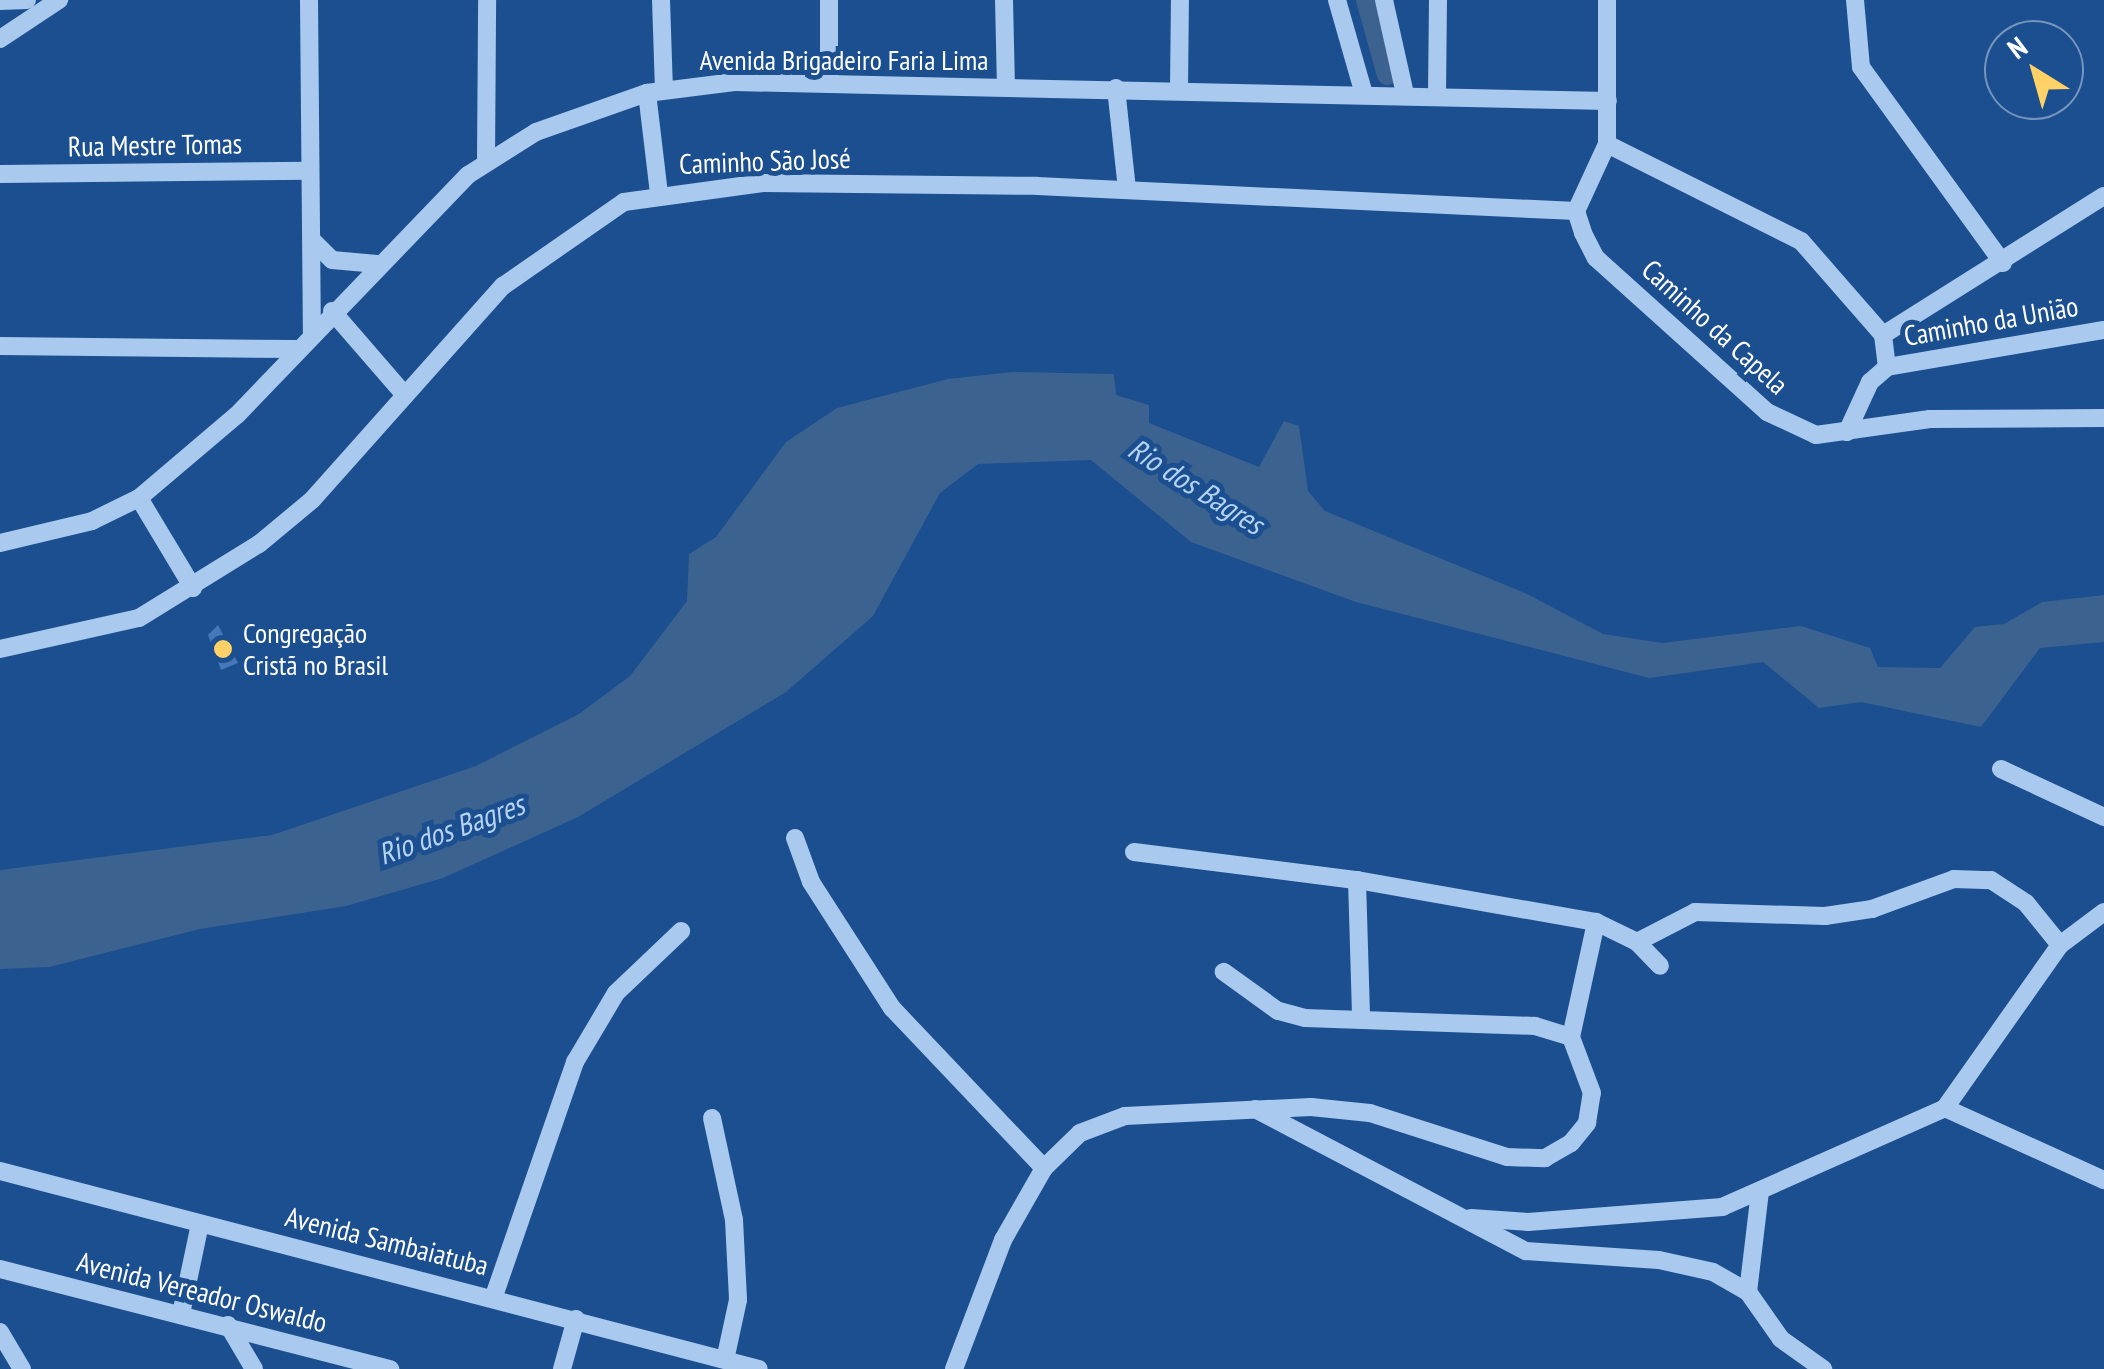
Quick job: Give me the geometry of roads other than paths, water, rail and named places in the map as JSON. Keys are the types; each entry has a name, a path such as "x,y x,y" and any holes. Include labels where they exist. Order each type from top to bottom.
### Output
{"street":[{"path":"0,1 28,0"},
{"path":"0,39 59,0"},
{"path":"309,0 312,332"},
{"path":"486,162 487,0"},
{"path":"659,193 655,92 661,0"},
{"path":"829,0 829,84"},
{"path":"1004,0 1006,87"},
{"path":"1179,90 1180,0"},
{"path":"1338,0 1364,94"},
{"path":"1384,0 1405,94"},
{"path":"1438,0 1438,94"},
{"path":"1576,211 1607,144 1607,0"},
{"path":"1854,0 1862,67 2003,263"},
{"name":"Avenida Brigadeiro Faria Lima","path":"0,542 92,522 139,498 237,415 377,264 486,162 536,132 655,92 829,84 1438,94 1608,101"},
{"path":"1116,88 1127,189"},
{"path":"1607,144 1800,241 1883,336 1887,367 1870,382 1847,432"},
{"name":"Rua Mestre Tomas","path":"0,174 310,171"},
{"name":"Caminho São José","path":"0,648 107,628 193,588 312,500 503,286 624,202 659,193 763,183 1127,189 1576,211"},
{"path":"1883,336 2104,196"},
{"name":"Caminho da Capela","path":"1576,211 1596,258 1767,412 1816,435 1930,419 2104,418"},
{"path":"314,242 332,260 377,264"},
{"path":"332,310 404,394"},
{"name":"Caminho da União","path":"1887,367 2104,330"},
{"path":"0,346 296,349"},
{"path":"139,498 193,588"},
{"path":"2001,769 2104,817"},
{"path":"794,838 811,882 892,1008 1044,1168"},
{"path":"1134,852 1356,880 1596,922 1637,942 1660,966"},
{"path":"1637,942 1694,912 1826,916 1872,909 1954,879 1991,880 2026,903 2060,945"},
{"path":"1356,880 1361,1016"},
{"path":"1471,1218 1528,1222 1722,1207 1945,1108 2060,945 2104,912"},
{"path":"954,1369 1003,1240 1044,1168 1080,1133 1125,1116 1253,1108 1370,1113 1507,1157 1544,1158 1572,1143 1587,1123 1589,1078 1571,1038 1596,922"},
{"path":"494,1296 575,1062 616,993 681,931"},
{"path":"1224,972 1278,1011 1305,1018 1361,1016 1536,1026 1571,1038"},
{"path":"1253,1108 1471,1218 1526,1251 1659,1260 1713,1272 1748,1292 1781,1339 1823,1369"},
{"path":"1945,1108 2104,1180"},
{"path":"712,1118 734,1220 738,1300 725,1360"},
{"name":"Avenida Sambaiatuba","path":"0,1171 494,1296 759,1369"},
{"path":"1748,1292 1760,1191"},
{"path":"181,1314 200,1224"},
{"name":"Avenida Vereador Oswaldo","path":"5,1275 228,1325 390,1369"},
{"path":"562,1369 576,1319"},
{"path":"228,1325 254,1369"},
{"path":"0,1332 22,1369"}],"water":[{"name":"Rio dos Bagres","path":"1012,372 1114,374 1116,395 1149,405 1149,423 1259,467 1284,421 1299,426 1308,491 1325,511 1527,594 1603,634 1662,643 1801,626 1870,648 1878,667 1940,668 1975,627 2004,624 2042,602 2104,595 2104,642 2040,648 1981,727 1861,702 1819,708 1763,662 1649,678 1356,602 1191,542 1091,460 978,464 940,493 873,616 786,692 578,817 443,878 346,906 200,929 49,967 0,969 0,870 272,835 476,766 579,714 630,676 687,601 689,554 716,537 786,442 837,408 948,379"}],"waterway":[{"path":"1366,0 1387,75"}],"place":[{"name":"Congregação Cristã no Brasil","path":"223,649"}]}
